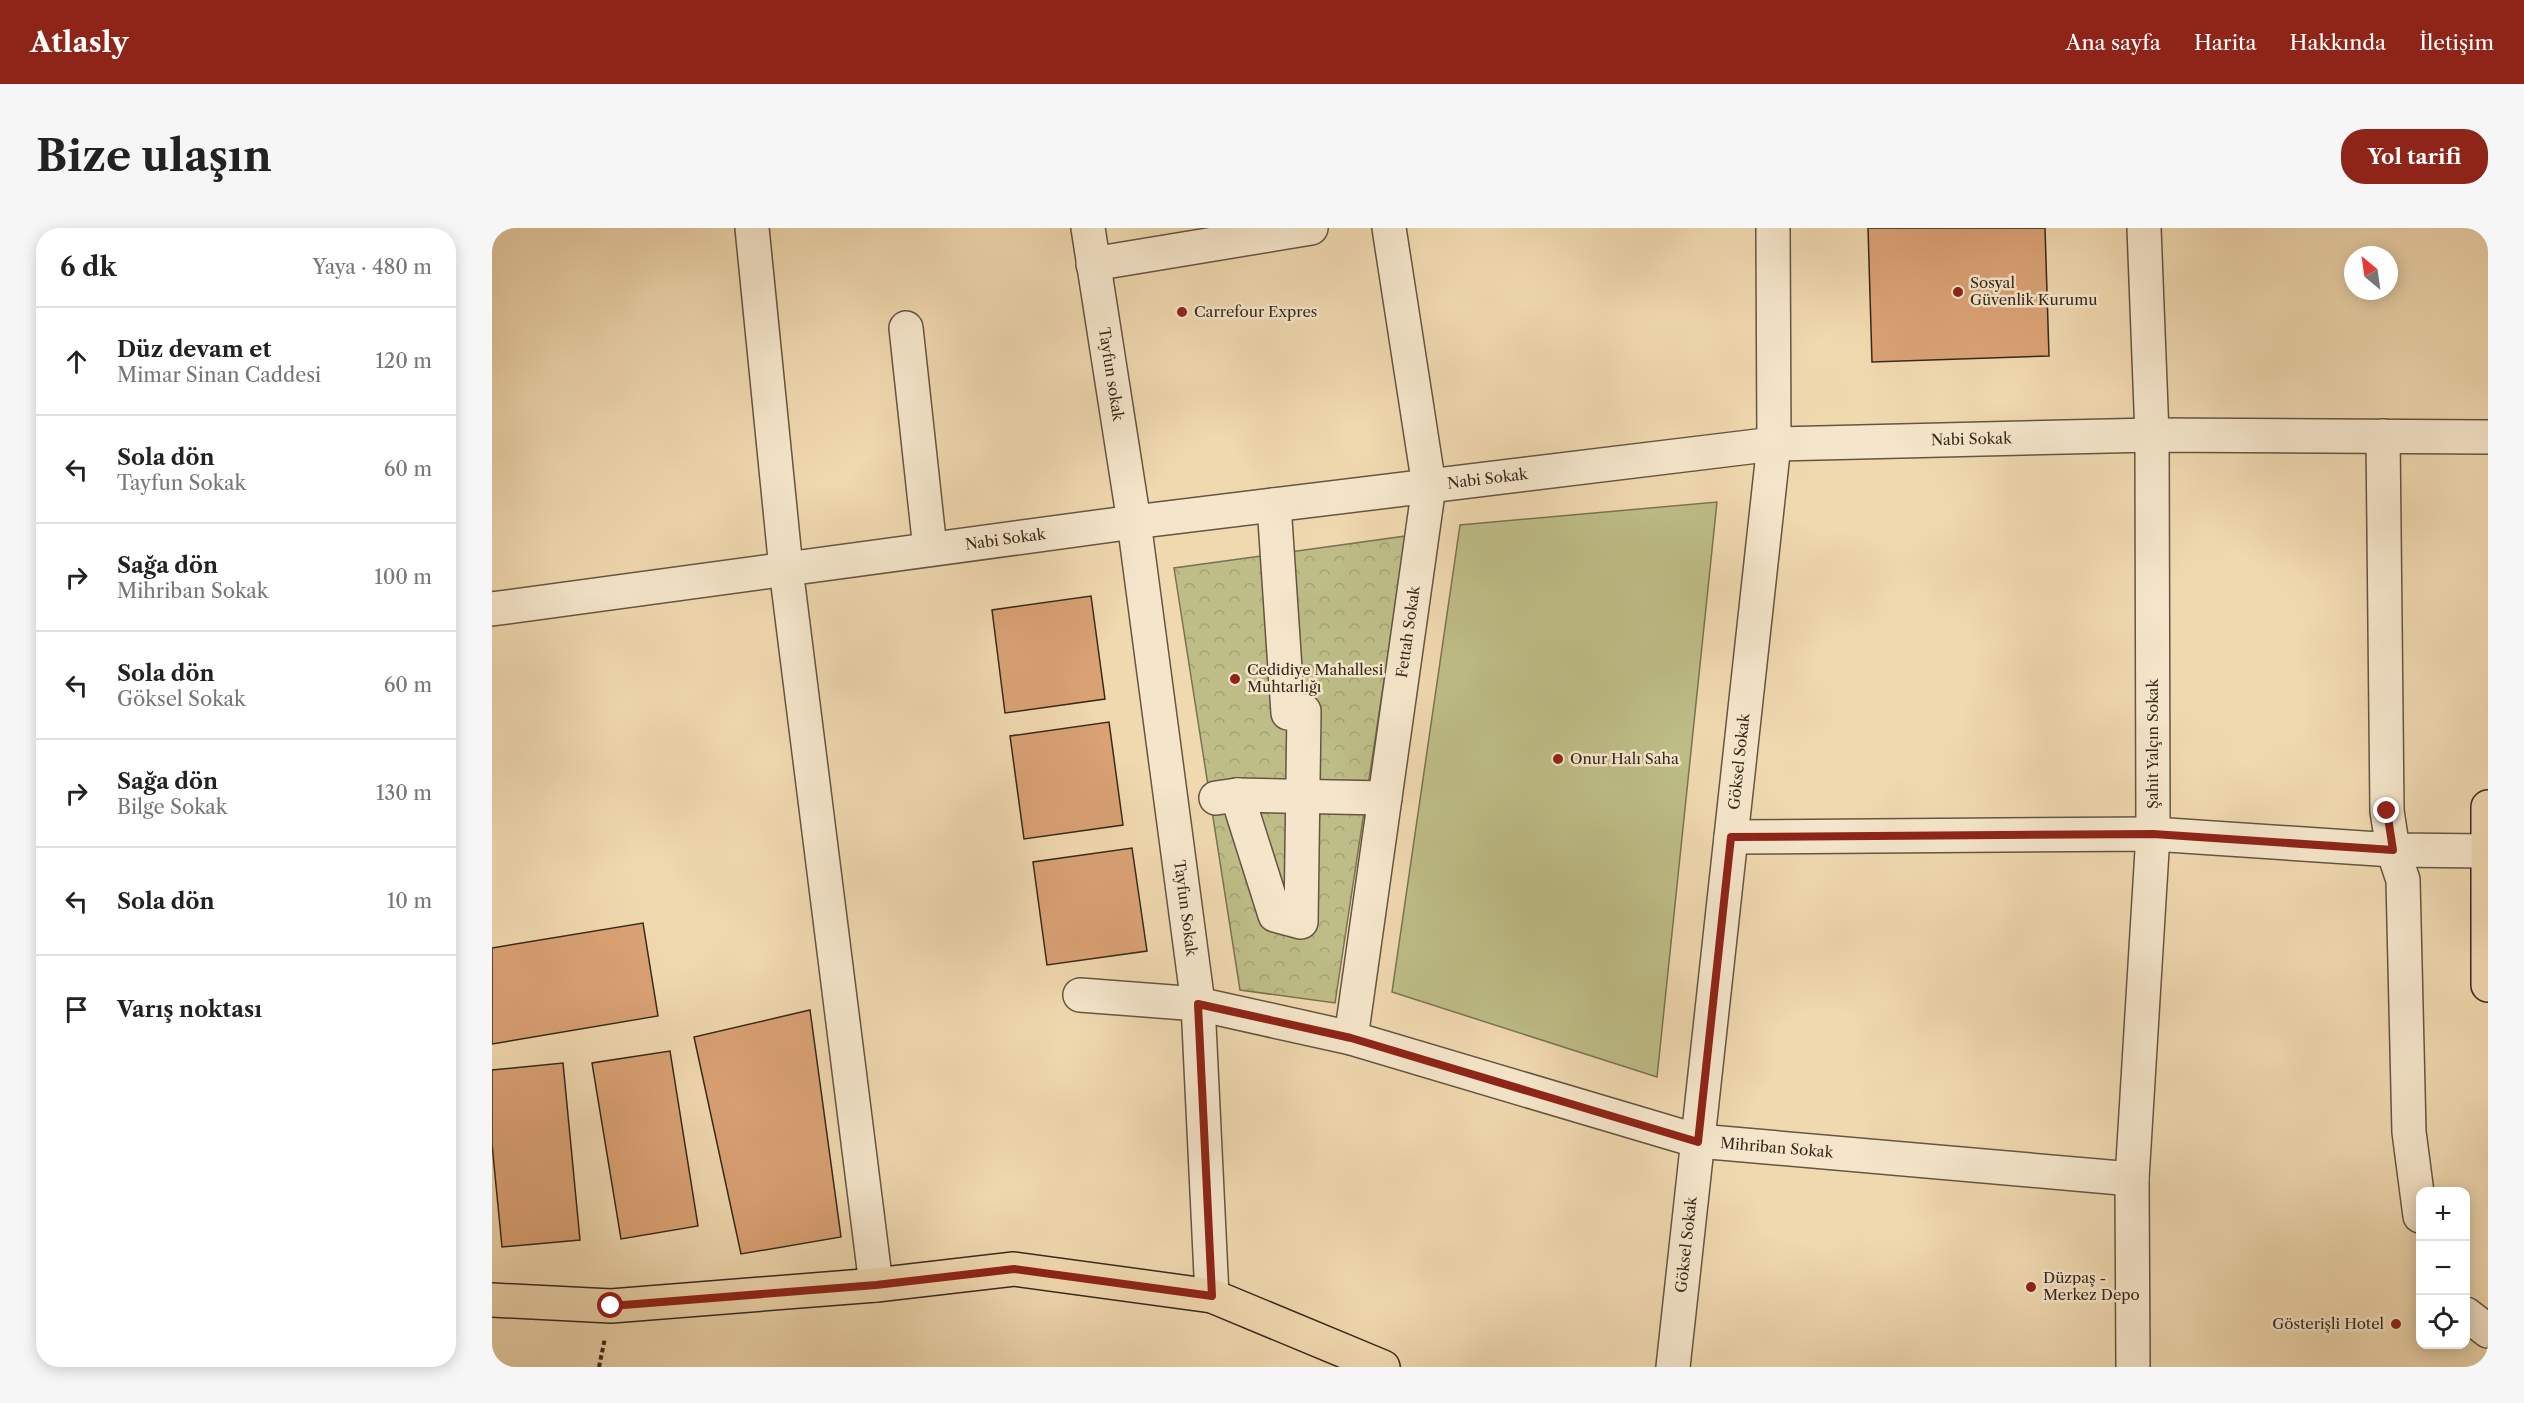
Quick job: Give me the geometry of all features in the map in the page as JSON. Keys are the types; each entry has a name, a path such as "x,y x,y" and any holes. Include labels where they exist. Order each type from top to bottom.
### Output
{"main road":[{"path":"2488,807 2488,985"},
{"path":"492,1299 611,1306 876,1285 1014,1269 1212,1296 1383,1367"}],"street":[{"path":"752,228 786,569 876,1285"},
{"name":"Tayfun sokak","path":"1088,228 1134,522"},
{"path":"1094,264 1311,228"},
{"name":"Fettah Sokak","path":"1351,1038 1429,486 1389,228"},
{"name":"Göksel Sokak","path":"1673,1367 1774,444 1773,228"},
{"name":"Şahit Yalçın Sokak","path":"2133,1367 2132,1179 2153,834 2152,435 2144,228"},
{"path":"906,328 930,549"},
{"name":"Nabi Sokak","path":"492,609 1134,522 1774,444 2152,435 2488,436"},
{"path":"2383,436 2387,811 2393,850 2403,880 2409,1132 2417,1187"},
{"path":"1274,505 1288,713 1304,711 1303,795 1301,922 1275,915 1226,797 1303,795 1385,798"},
{"name":"Tayfun Sokak","path":"1134,522 1198,1004 1212,1296"},
{"path":"1731,837 2153,834 2393,850 2487,851"},
{"name":"Mihriban Sokak","path":"1080,995 1198,1004 1351,1038 1698,1142 2132,1179"},
{"path":"2470,1317 2488,1331"}],"green space":[{"name":"Onur Halı Saha","path":"1717,502 1657,1077 1392,992 1460,525"},
{"path":"1406,536 1335,1003 1240,990 1174,568"}],"building":[{"name":"Sosyal Güvenlik Kurumu","path":"1868,228 2045,228 2049,356 1872,362"},
{"path":"1091,596 1105,699 1005,713 992,610"},
{"path":"1109,722 1123,825 1024,839 1010,736"},
{"path":"1132,848 1147,951 1047,965 1033,862"},
{"path":"643,923 658,1016 492,1044 492,948"},
{"path":"810,1010 841,1237 741,1254 694,1037"},
{"path":"670,1051 698,1226 621,1239 592,1063"},
{"path":"563,1063 580,1240 502,1247 492,1144 492,1070"}],"place":[{"name":"Sosyal Güvenlik Kurumu","path":"1958,292"},
{"name":"Carrefour Expres","path":"1182,312"},
{"name":"Cedidiye Mahallesi Muhtarlığı","path":"1235,679"},
{"name":"Onur Halı Saha","path":"1558,759"},
{"name":"Düzpaş - Merkez Depo","path":"2031,1287"},
{"name":"Gösterişli Hotel","path":"2396,1324"}],"route":[{"path":"611,1306 876,1285 1014,1269 1212,1296 1198,1004 1351,1038 1698,1142 1731,837 2153,834 2393,850 2387,811"}]}
